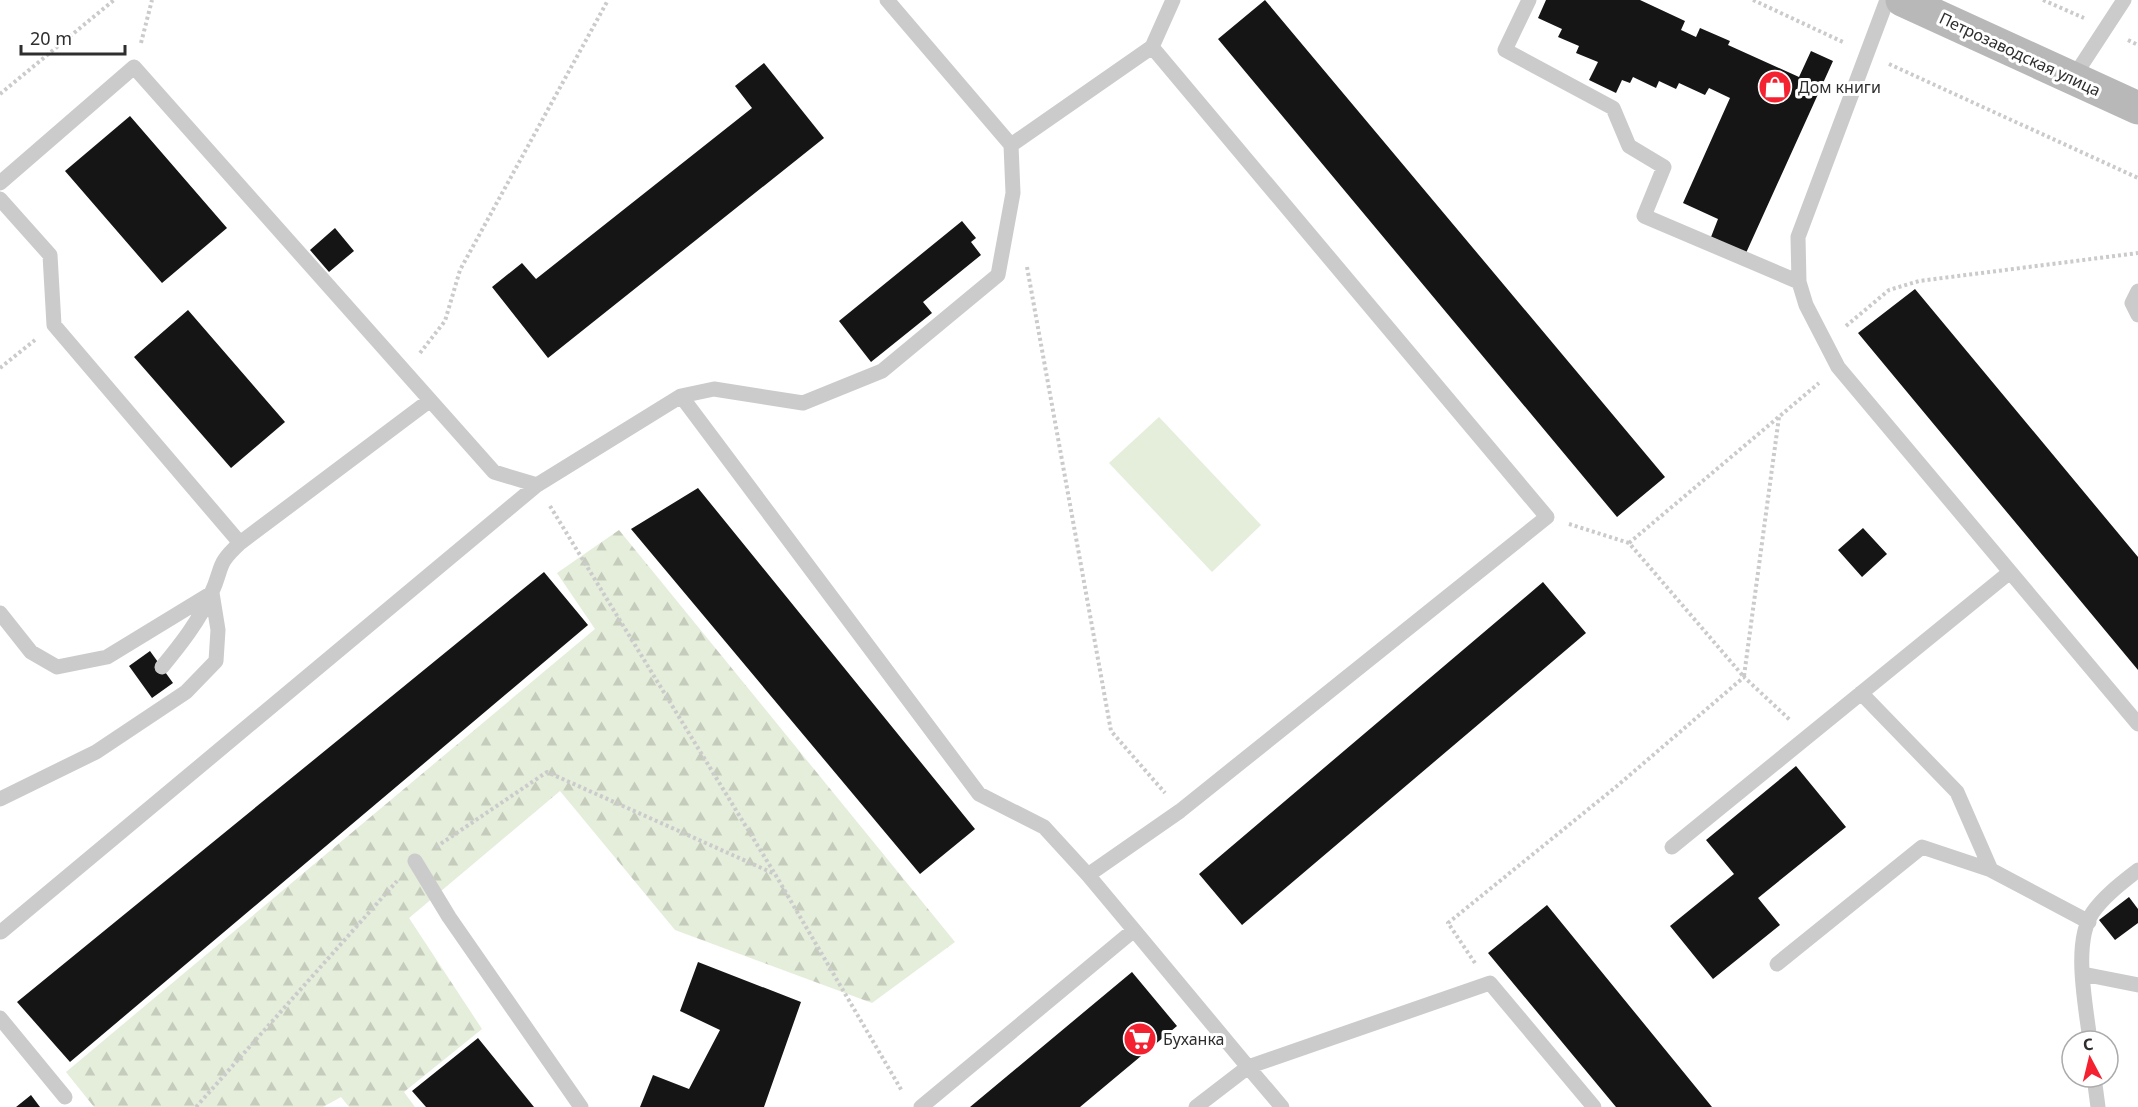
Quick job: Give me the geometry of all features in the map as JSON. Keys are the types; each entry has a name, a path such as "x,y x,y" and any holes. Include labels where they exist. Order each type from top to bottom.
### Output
{"main road":[{"name":"Петрозаводская улица","path":"1902,0 2138,108"}],"lane":[{"path":"1,932 537,485 681,396 714,389 803,403 882,371 998,275 1013,193 1011,145 887,0"},
{"path":"1011,145 1152,47 1173,0"},
{"path":"1529,0 1505,50 1613,108 1629,146 1664,166 1644,216 1799,282"},
{"path":"1887,0 1865,53 1798,237 1799,282 1806,305 1838,367 2138,724"},
{"path":"2073,78 2124,0"},
{"path":"1088,875 1180,811 1547,517 1152,47"},
{"path":"0,183 134,67 494,472 537,485"},
{"path":"0,199 50,255 54,325 240,543"},
{"path":"2138,291 2132,303 2138,315"},
{"path":"681,396 979,794 1044,827 1088,875 1282,1107"},
{"path":"162,667 188,636 212,593 221,560 240,543 429,401"},
{"path":"1672,847 2010,572"},
{"path":"0,613 32,652 57,667 107,657 212,593"},
{"path":"0,800 96,752 186,692 216,661 218,630 212,593"},
{"path":"1861,693 1957,792 1991,870"},
{"path":"1778,964 1922,847 1991,870 2089,922"},
{"path":"415,861 449,917 581,1107"},
{"path":"2089,1029 2082,974 2084,937 2092,913 2138,870"},
{"path":"921,1107 1134,930"},
{"path":"2082,974 2138,985"},
{"path":"1196,1107 1248,1067 1490,983 1594,1107"},
{"path":"0,1018 65,1097"},
{"path":"2096,1089 2098,1107"}],"path":[{"path":"0,94 114,0"},
{"path":"134,67 152,0"},
{"path":"405,372 445,321 460,270 608,0"},
{"path":"1753,0 2138,178"},
{"path":"2043,0 2105,27"},
{"path":"1826,343 1889,290 1919,281 2138,253"},
{"path":"1026,263 1111,731 1180,811"},
{"path":"0,368 54,325"},
{"path":"1629,543 1838,367"},
{"path":"1490,983 1448,923 1617,786 1744,677 1779,417"},
{"path":"537,485 776,874 906,1097"},
{"path":"1547,517 1629,543 1744,677 1808,736"}],"green space":[{"path":"1159,417 1261,525 1212,572 1109,463"},
{"path":"619,530 955,942 872,1003 675,930 560,791 409,918 482,1029 404,1092 415,1107 349,1107 341,1097 323,1107 94,1107 66,1072 595,629 557,573"}],"building":[{"path":"1265,0 1665,477 1617,517 1218,39"},
{"path":"1546,0 1640,0 1685,21 1681,30 1696,37 1700,28 1730,41 1728,45 1799,77 1811,51 1833,61 1746,253 1711,237 1718,219 1683,203 1730,98 1709,88 1705,95 1679,83 1676,89 1659,81 1656,88 1633,77 1630,83 1622,80 1616,93 1589,80 1598,62 1576,53 1579,46 1558,37 1562,29 1538,18"},
{"path":"764,63 824,138 548,358 492,287 522,263 536,279 752,108 735,86"},
{"path":"130,116 227,228 162,283 65,171"},
{"path":"962,221 976,238 971,242 981,255 923,302 932,313 871,362 839,321"},
{"path":"335,228 354,251 329,272 310,250"},
{"path":"1915,289 2138,557 2138,670 1858,333"},
{"path":"188,310 285,422 231,468 134,357"},
{"path":"698,488 975,829 920,874 631,529"},
{"path":"1863,528 1887,554 1862,577 1838,550"},
{"path":"544,572 588,625 70,1062 17,1002"},
{"path":"1543,582 1586,633 1242,925 1199,874"},
{"path":"150,651 173,683 152,698 129,666"},
{"path":"1796,766 1846,827 1758,898 1780,925 1713,979 1670,926 1734,874 1706,840"},
{"path":"2129,897 2138,909 2138,923 2115,940 2099,920"},
{"path":"1547,905 1712,1107 1616,1107 1488,953"},
{"path":"698,962 801,1002 764,1107 640,1107 653,1075 689,1089 720,1030 680,1011"},
{"path":"1132,972 1177,1026 1080,1107 970,1107"},
{"path":"478,1038 534,1107 426,1107 412,1091"},
{"path":"31,1095 40,1107 16,1107"}],"place":[{"name":"Дом книги","path":"1775,87"},
{"name":"Буханка","path":"1140,1039"}]}
